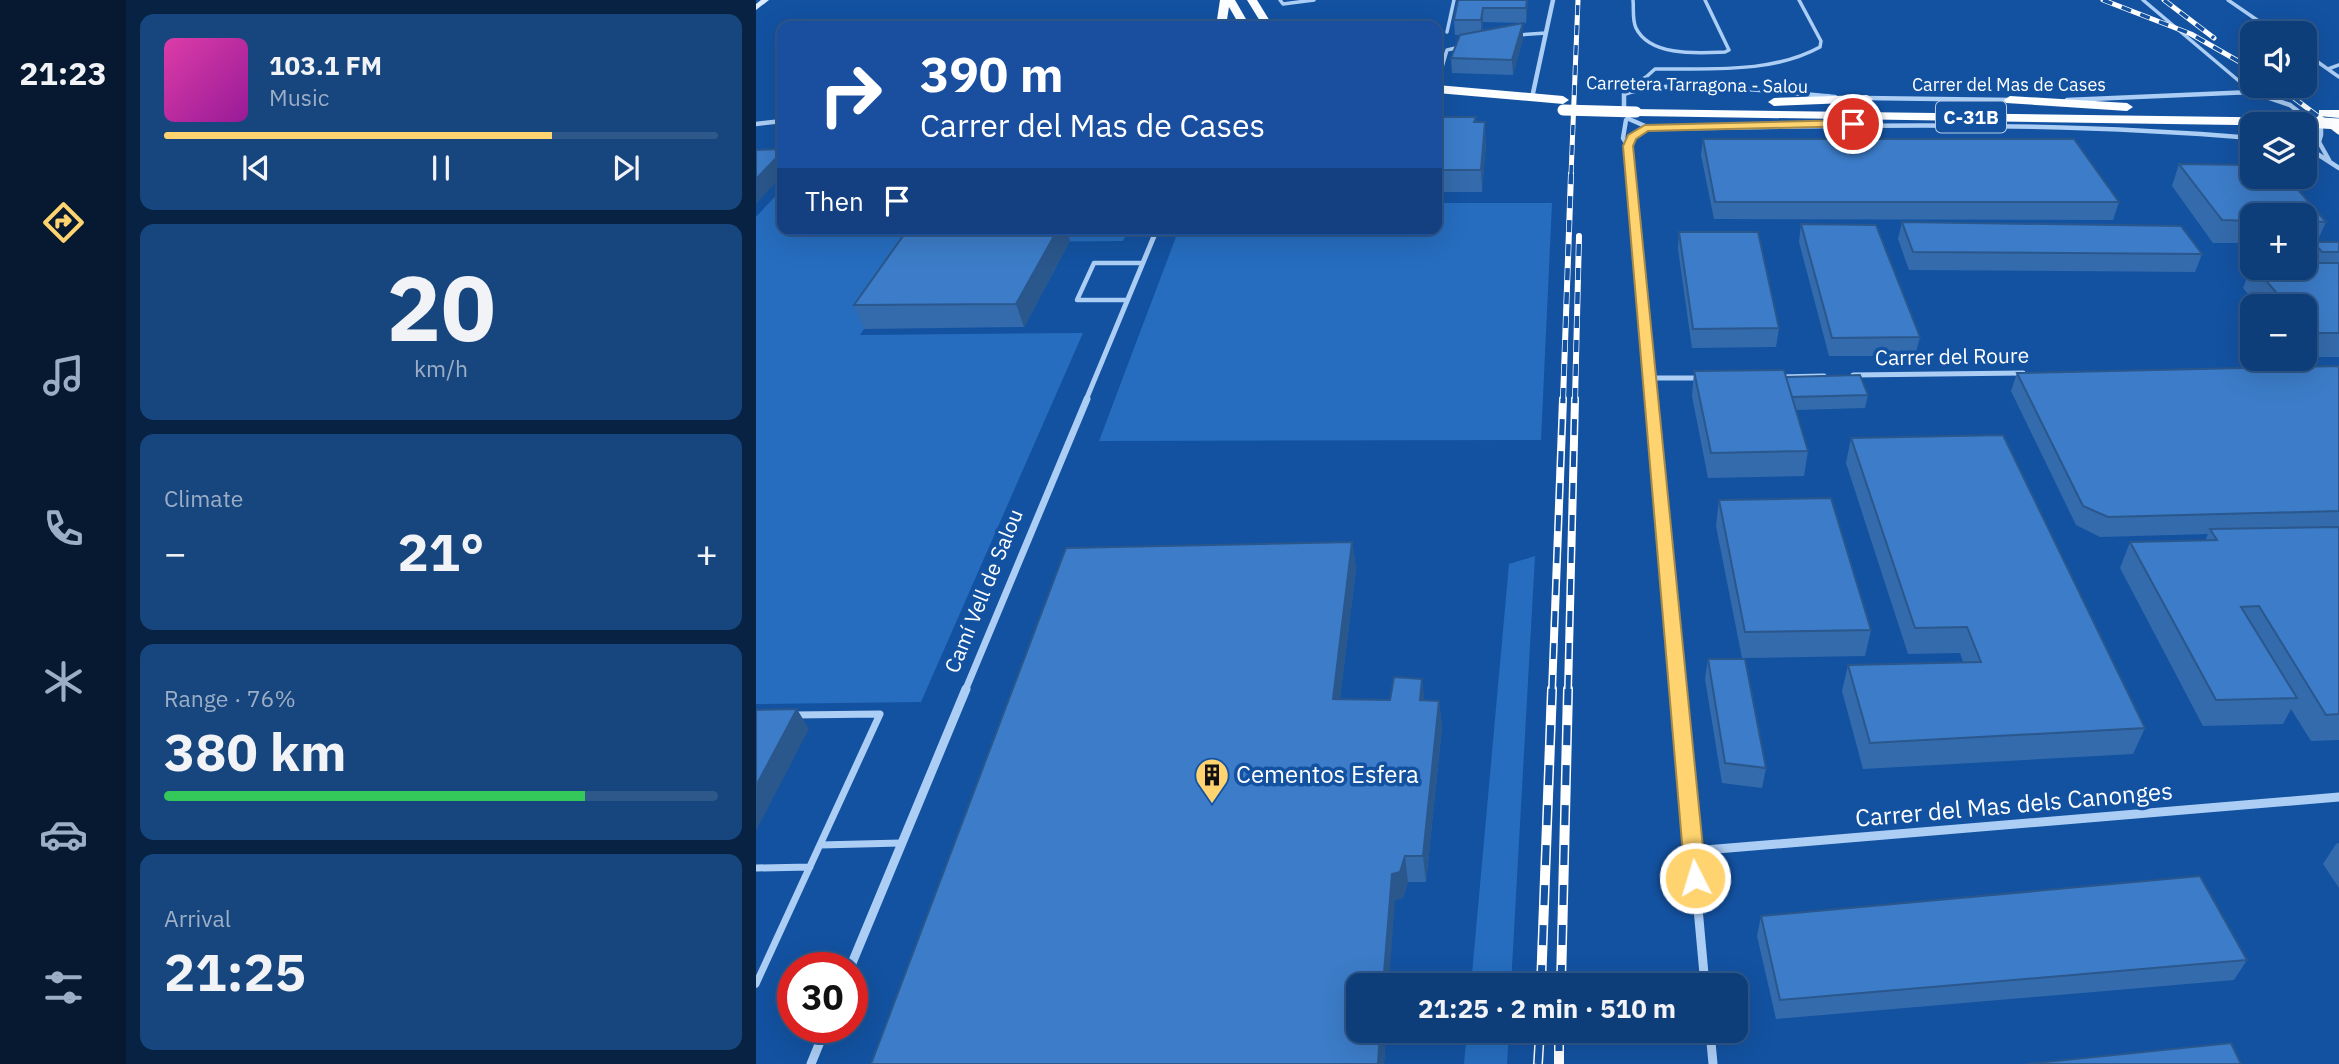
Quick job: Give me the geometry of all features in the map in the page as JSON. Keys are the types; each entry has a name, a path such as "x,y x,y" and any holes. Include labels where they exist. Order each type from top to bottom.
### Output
{"highway":[{"path":"1222,21 1225,0"},
{"path":"1230,0 1242,21"},
{"path":"1252,0 1265,21"},
{"name":"C-31B","path":"1442,89 1537,96 1563,105 1633,111"},
{"path":"1757,103 1867,99"},
{"name":"Carretera Tarragona - Salou","path":"1442,100 1563,105"},
{"path":"2010,100 2149,109"},
{"name":"Carretera Tarragona - Salou","path":"1633,111 1757,103 2292,111 2339,114"},
{"name":"Carretera Tarragona - Salou","path":"1633,111 2240,129"},
{"path":"1736,113 1895,124"},
{"name":"C-31B","path":"2317,129 2339,124"},
{"path":"2131,128 2240,129"},
{"path":"2317,131 2339,132"}],"main road":[{"path":"756,8 765,0"}],"street":[{"path":"1537,96 1553,0"},
{"path":"1645,78 1624,94 1622,107 1633,111 1623,138 1628,146 1704,973"},
{"name":"Carrer del Mas de Cases","path":"1645,78 1650,83 1663,87"},
{"name":"Carrer del Mas de Cases","path":"1624,94 1663,87 1867,99 2119,99 2240,93"},
{"name":"Carrer del Mas de Cases","path":"2273,98 2300,112"},
{"name":"Carrer del Mas de Cases","path":"1633,111 1645,128 1895,124 2131,128 2240,137"},
{"path":"756,124 777,122"},
{"path":"1628,146 1632,137 1645,128"},
{"path":"2317,140 2330,161"},
{"path":"2317,153 2339,168"},
{"name":"Camí Vell de Salou","path":"857,952 1154,235"},
{"name":"Carrer del Roure","path":"1843,376 2036,373"},
{"path":"1774,377 1829,376"},
{"path":"1649,378 1704,378"},
{"name":"Carrer del Mas dels Canonges","path":"1693,851 2339,797"},
{"path":"811,1064 820,1043"},
{"path":"1711,1043 1713,1064"}],"lane":[{"path":"1280,0 1283,4 1314,0"},
{"path":"1447,32 1454,0"},
{"path":"1633,0 1636,28 1647,41 1687,54 1725,52 1729,50 1705,0"},
{"path":"1645,78 1655,69 1701,69 1803,57 1820,47 1821,41 1799,0"},
{"path":"2134,0 2148,4"},
{"path":"2143,0 2240,82"},
{"path":"2228,0 2259,21"},
{"path":"1514,36 1546,33"},
{"path":"1442,67 1447,50 1461,47"},
{"path":"2317,61 2339,77"},
{"path":"2328,69 2339,65"},
{"path":"1127,300 1077,300 1094,263 1142,263"},
{"path":"756,984 880,714 784,715"},
{"path":"820,845 901,843"},
{"path":"756,867 810,867"}],"shaded area":[{"path":"777,194 777,235 1126,235 1123,241 923,243 860,335 1083,333 921,702 756,704 756,217"},
{"path":"1442,203 1552,203 1541,440 1099,441 1177,235 1442,235"},
{"path":"1535,556 1512,973 1472,973 1509,564"},
{"path":"1466,1043 1508,1043 1507,1064 1464,1064"}],"building":[{"path":"1458,0 1527,0 1526,8 1483,8 1481,20 1454,20"},
{"path":"1523,23 1512,60 1451,58 1460,35"},
{"path":"1442,117 1476,117 1474,122 1485,122 1481,170 1442,170"},
{"path":"1703,139 2074,139 2119,202 1715,202"},
{"path":"777,149 777,157 756,179 756,150"},
{"path":"2179,164 2240,165 2240,189 2297,189 2310,203 2240,203 2240,221 2222,220"},
{"path":"2317,212 2326,222 2317,222"},
{"path":"1902,222 2181,226 2202,254 1913,252"},
{"path":"1801,224 1876,225 1920,337 1832,338"},
{"path":"1679,232 1758,232 1779,328 1693,329"},
{"path":"904,235 1055,235 1016,304 854,305"},
{"path":"2317,242 2339,242 2339,252 2322,252"},
{"path":"2317,263 2339,263 2339,333 2317,333 2317,294 2278,294 2265,280 2317,280"},
{"path":"2317,366 2339,366 2339,511 2108,517 2083,506 2017,373 2240,368 2240,371 2317,371"},
{"path":"1784,370 1808,451 1711,453 1694,371"},
{"path":"1860,375 1868,395 1792,397 1786,377"},
{"path":"2003,435 2145,728 1870,743 1848,665 1981,662 1967,627 1915,628 1851,438"},
{"path":"1831,498 1871,630 1745,632 1719,500"},
{"path":"2339,527 2339,714 2326,715 2259,606 2241,607 2297,698 2216,700 2130,542 2217,540 2210,529"},
{"name":"Cementos Esfera","path":"1352,542 1333,699 1390,700 1394,677 1422,679 1420,700 1439,701 1423,856 1405,856 1400,872 1392,874 1384,973 1346,973 1346,1043 1379,1043 1378,1064 871,1064 1066,548"},
{"path":"1708,659 1745,659 1766,768 1725,763"},
{"path":"797,709 756,786 756,710"},
{"path":"2200,876 2247,960 1780,1000 1761,916"},
{"path":"2231,1043 2241,1064 2026,1064"}],"railway":[{"path":"1571,175 1578,0"},
{"path":"2103,0 2191,34 2240,62"},
{"path":"2164,0 2214,38"},
{"path":"2294,98 2339,132"},
{"path":"1563,400 1571,174"},
{"path":"1575,400 1579,236"},
{"path":"1552,691 1563,399"},
{"path":"1568,691 1575,399"},
{"path":"1541,973 1552,689"},
{"path":"1561,973 1568,689"},
{"path":"1538,1064 1539,1043"},
{"path":"1559,1043 1559,1064"}],"place":[{"name":"Cementos Esfera","path":"1212,805"}],"route":[{"path":"1695,878 1628,146 1637,131 1645,128 1853,124"}]}
